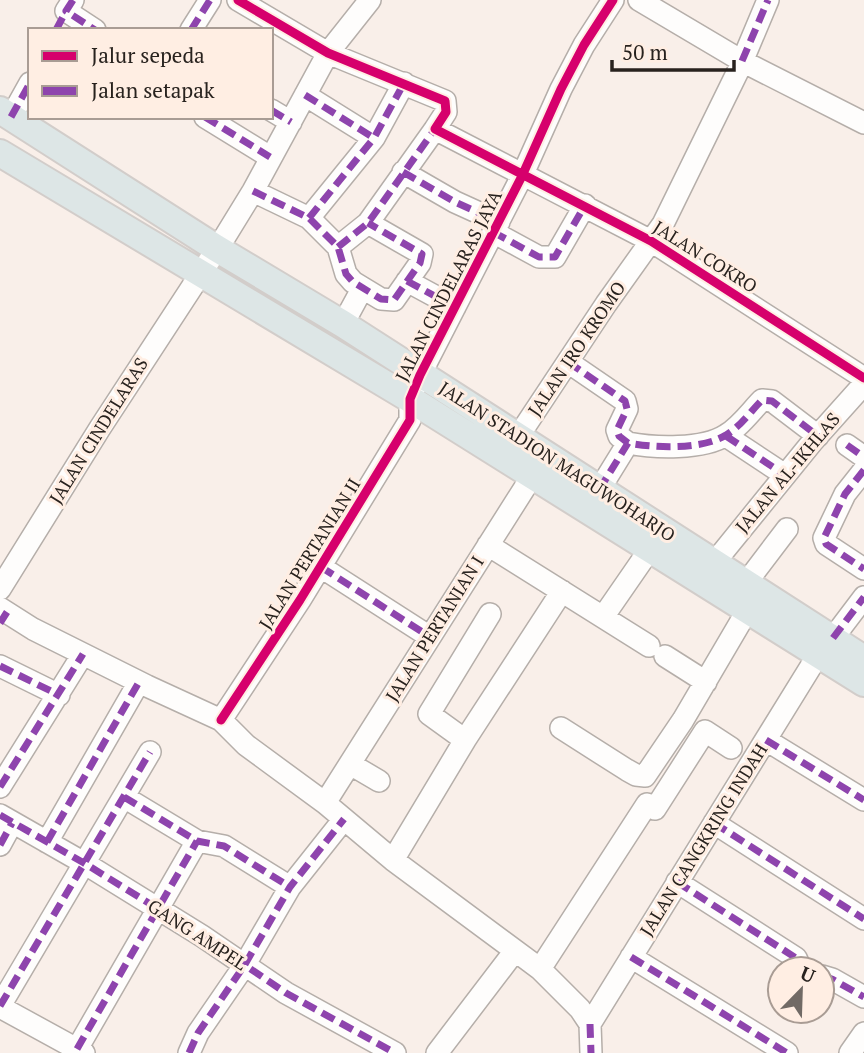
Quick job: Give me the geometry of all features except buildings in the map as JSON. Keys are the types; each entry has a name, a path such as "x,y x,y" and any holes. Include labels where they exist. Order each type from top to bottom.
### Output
{"main road":[{"name":"JALAN STADION MAGUWOHARJO","path":"6,114 216,248 343,324 415,387"},
{"name":"JALAN STADION MAGUWOHARJO","path":"0,153 200,274 415,387 539,465 650,549 747,611 825,647"},
{"name":"JALAN STADION MAGUWOHARJO","path":"539,465 599,489 746,583 825,647 862,673"}],"street":[{"path":"192,28 210,0"},
{"path":"238,0 328,53 445,101 446,112 368,223 338,247"},
{"name":"JALAN CINDELARAS","path":"0,589 253,191 328,53 370,0"},
{"name":"JALAN CINDELARAS JAYA","path":"415,387 522,176 566,78 612,0"},
{"path":"639,0 741,61 864,123"},
{"name":"JALAN IRO KROMO","path":"511,448 668,212 768,0"},
{"path":"65,14 91,28"},
{"path":"309,218 374,138 404,83"},
{"path":"6,114 28,86"},
{"path":"305,95 374,138"},
{"path":"273,111 291,122"},
{"path":"208,119 270,157"},
{"name":"JALAN COKRO","path":"435,129 651,240 864,378"},
{"path":"404,172 496,227 539,257 555,257 585,205"},
{"path":"253,191 309,218 338,247 346,274 362,289 381,299 394,300 421,260 421,253 368,223"},
{"path":"408,281 455,307"},
{"path":"343,324 362,289"},
{"path":"568,362 625,401 627,409 617,430 619,436 628,443 654,448 703,443 726,436 761,401 766,400 818,436"},
{"name":"JALAN AL-IKHLAS","path":"714,563 785,475 864,384"},
{"name":"JALAN PERTANIAN II","path":"221,720 265,656 410,420 415,387"},
{"path":"726,436 785,475"},
{"path":"599,489 628,443"},
{"name":"JALAN PERTANIAN I","path":"325,803 539,465"},
{"path":"864,470 845,494 824,537 826,544 864,569"},
{"path":"746,583 787,529"},
{"path":"488,545 706,682"},
{"path":"603,617 650,549"},
{"path":"321,567 430,637"},
{"path":"393,860 465,740 562,591"},
{"name":"JALAN CANGKRING INDAH","path":"590,1024 825,647 864,597"},
{"path":"561,728 627,770 645,776 684,720 747,611"},
{"path":"465,740 429,714 490,614"},
{"path":"2,615 221,720 246,745 325,803 393,860 540,969 580,1009 590,1024 591,1053"},
{"path":"0,787 83,654"},
{"path":"0,666 59,695"},
{"path":"47,842 138,682"},
{"path":"684,720 731,748"},
{"path":"540,969 647,804 655,809 705,731"},
{"path":"766,740 864,800"},
{"path":"150,752 0,1006 80,1051 197,841"},
{"path":"350,764 379,781"},
{"path":"124,797 197,841 224,846 290,887"},
{"path":"0,845 6,819"},
{"name":"GANG AMPEL","path":"6,819 84,863 286,993 395,1053"},
{"path":"189,1053 198,1033 244,965 290,887 344,819"},
{"path":"714,823 864,919"},
{"path":"677,882 791,955"},
{"path":"436,1053 514,952"},
{"path":"631,957 787,1053"},
{"path":"836,981 864,997"},
{"path":"850,1053 864,1033"}],"marked path":[{"path":"73,0 66,11 92,28"},
{"path":"192,28 210,0"},
{"path":"742,61 768,0"},
{"path":"57,28 66,11"},
{"path":"305,95 374,138 404,83"},
{"path":"11,117 28,87"},
{"path":"273,111 291,122"},
{"path":"208,119 270,157"},
{"path":"338,247 368,223 435,129"},
{"path":"309,218 374,138"},
{"path":"403,172 455,202 499,222"},
{"path":"253,191 309,218 338,247 346,274 353,282 381,299 394,300 420,263 422,254 368,223"},
{"path":"493,232 539,257 555,257 585,205"},
{"path":"407,281 455,307"},
{"path":"568,362 625,401 627,409 617,430 619,436 628,443"},
{"path":"599,490 628,443 678,447 716,440 736,428 762,400 772,401 818,436"},
{"path":"726,436 785,475"},
{"path":"847,445 864,457"},
{"path":"864,470 845,494 824,538 826,544 864,569"},
{"path":"321,567 430,637"},
{"path":"833,638 864,597"},
{"path":"0,623 7,612"},
{"path":"0,787 83,654"},
{"path":"0,666 59,695"},
{"path":"47,842 139,682"},
{"path":"766,740 864,800"},
{"path":"0,1006 150,752"},
{"path":"124,797 197,841 224,846 290,887"},
{"path":"0,815 202,936 286,993 395,1053"},
{"path":"189,1053 198,1033 244,966 290,887 344,819"},
{"path":"0,845 12,823"},
{"path":"714,823 864,919"},
{"path":"77,1049 197,841"},
{"path":"677,882 791,955"},
{"path":"631,957 787,1053"},
{"path":"836,981 864,997"},
{"path":"590,1024 591,1053"}],"cycle path":[{"path":"238,0 328,53 445,101 446,112 435,129 651,241 864,378"},
{"path":"221,720 300,600 410,420 410,399 420,375 522,176 561,89 584,45 613,0"}]}
